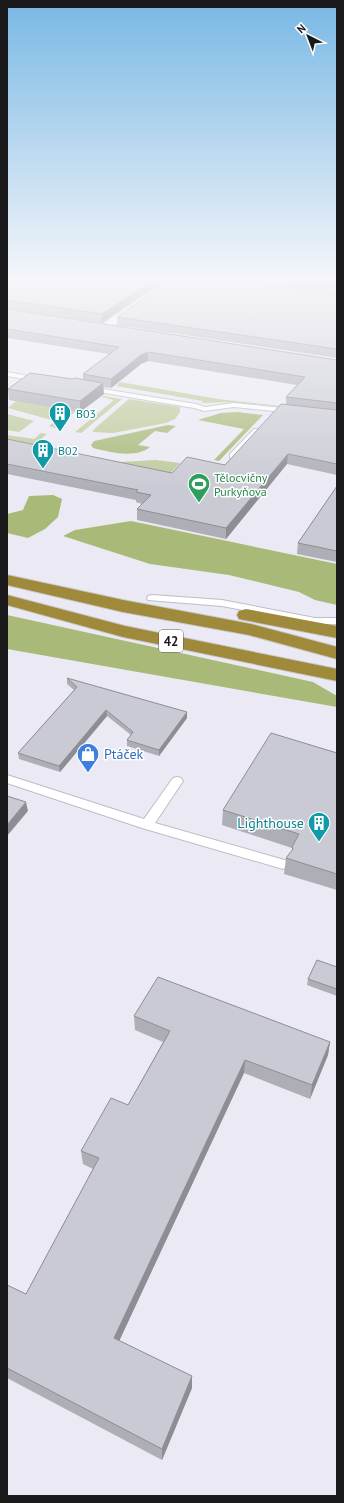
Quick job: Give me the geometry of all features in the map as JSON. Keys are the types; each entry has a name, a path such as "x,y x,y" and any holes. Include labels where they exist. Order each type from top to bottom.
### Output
{"highway":[{"path":"10,580 152,598 337,632"},
{"path":"10,580 123,606 251,630 334,652"},
{"path":"7,599 115,617 245,642 334,652"},
{"name":"42","path":"7,599 123,631 337,676"}],"lane":[{"path":"7,374 49,381"},
{"path":"78,386 196,406 204,409 234,405 300,412"},
{"path":"233,456 278,410"},
{"path":"152,598 222,604 315,621 337,621"},
{"path":"7,778 147,825 283,864"},
{"path":"147,825 177,781"}],"green space":[{"path":"120,382 218,399 334,412 234,402 201,403 203,401 116,386"},
{"path":"102,397 122,399 81,433 75,432 114,400"},
{"path":"129,399 180,407 180,412 175,419 166,423 113,433 93,432 93,430"},
{"path":"16,401 76,411 55,428 49,426 55,421 8,408"},
{"path":"238,412 263,415 219,461 214,460 244,429 198,420 221,413"},
{"path":"7,414 34,421 19,432 7,430"},
{"path":"168,425 176,426 167,433 155,431 138,445 150,447 137,453 115,453 93,448 91,445 94,441"},
{"path":"41,433 47,434 25,452 7,449 7,435 34,439"},
{"path":"156,460 180,463 161,483 120,462"},
{"path":"53,495 62,499 58,517 45,529 28,538 7,533 7,514 23,510 29,496"},
{"path":"131,521 337,564 337,605 315,600 299,592 229,575 150,564 63,536 75,530"},
{"path":"7,615 313,682 337,696 337,707 7,649"}],"building":[{"path":"113,351 280,351 337,360 337,403 286,397 305,377 148,352 141,355 111,379 83,374"},
{"path":"30,373 103,383 80,401 8,389"},
{"path":"281,404 337,410 337,464 288,454 226,528 137,509 151,495 136,492 138,490 7,464 7,439 172,473 187,457 225,465"},
{"path":"337,486 337,551 298,543"},
{"path":"67,678 187,712 159,750 127,740 133,732 106,710 59,766 18,753 77,687"},
{"path":"271,733 337,753 337,874 286,858 293,849 292,847 299,834 223,810"},
{"path":"7,796 26,802 7,825"},
{"path":"317,960 337,967 337,989 308,979"},
{"path":"158,977 330,1042 312,1085 245,1060 114,1338 192,1376 162,1449 7,1368 7,1285 26,1294 99,1158 81,1151 111,1098 128,1105 170,1031 134,1016"}],"place":[{"name":"B03","path":"60,432"},
{"name":"B02","path":"43,470"},
{"name":"Tělocvičny Purkyňova","path":"199,504"},
{"name":"Ptáček","path":"88,774"},
{"name":"Lighthouse","path":"319,842"}]}
